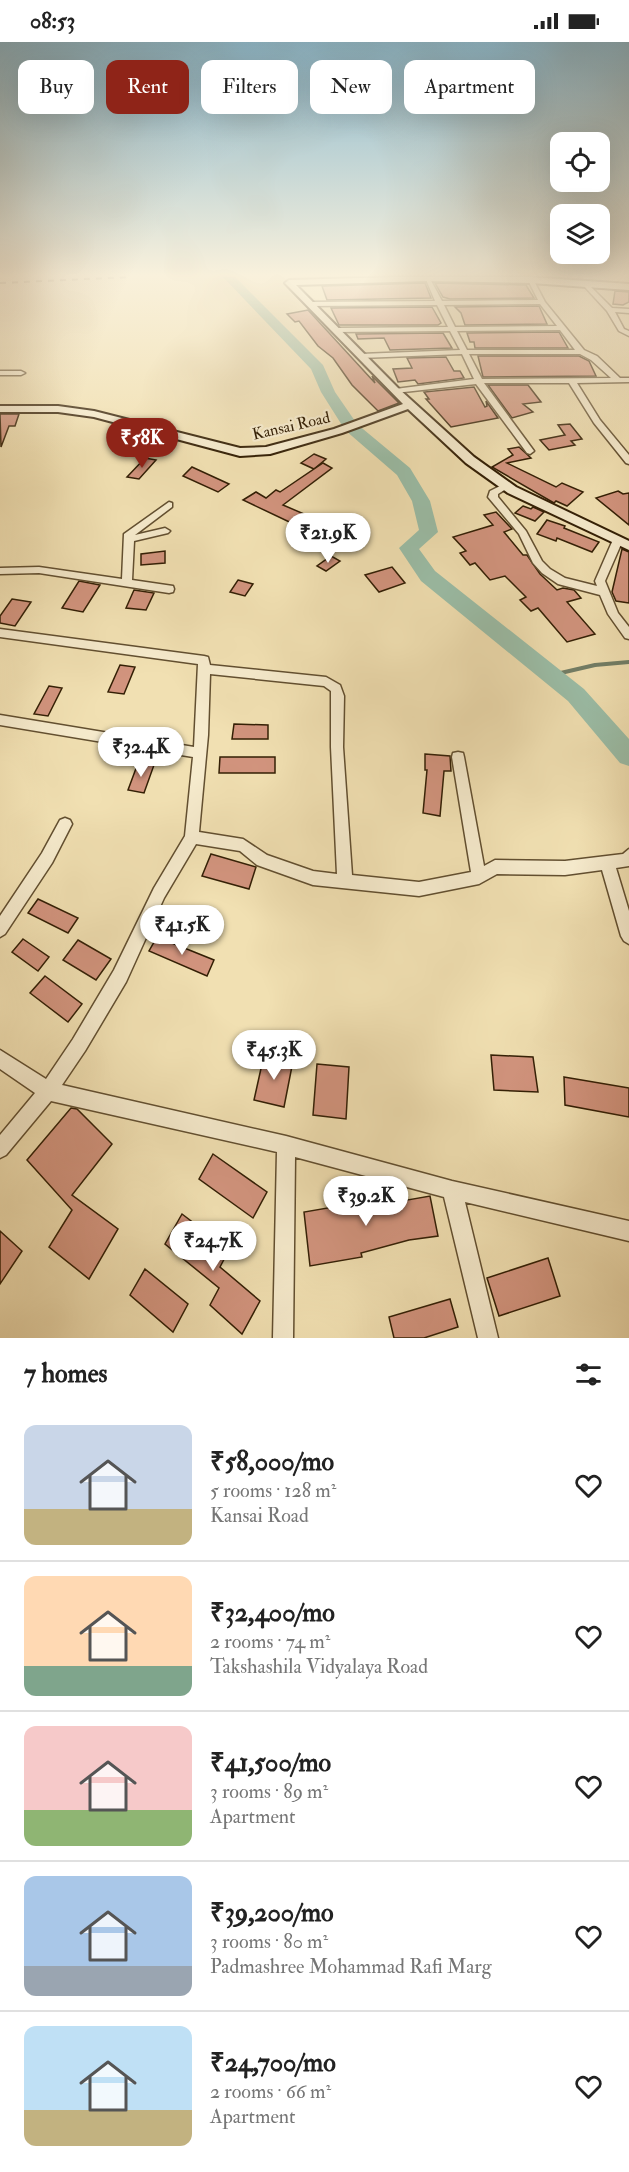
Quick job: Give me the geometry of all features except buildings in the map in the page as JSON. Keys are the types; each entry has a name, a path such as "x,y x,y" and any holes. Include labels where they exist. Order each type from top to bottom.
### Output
{"street":[{"path":"343,337 395,391 470,460 506,486 623,544 600,581 613,614 629,635"},
{"path":"457,337 484,391 530,451"},
{"path":"568,337 581,352 594,358 618,380"},
{"path":"361,356 465,352 581,352"},
{"path":"0,373 21,373"},
{"path":"571,380 597,421 629,460"},
{"path":"395,391 480,381 629,380"},
{"name":"Kansai Road","path":"0,409 58,409 94,414 240,452 266,451 338,431 410,405"},
{"path":"506,486 493,493 495,502 523,533 538,563 562,581 604,592"},
{"path":"127,583 129,534 169,505"},
{"path":"129,539 165,531"},
{"path":"0,571 39,570 170,589"},
{"path":"0,633 204,660 200,753 192,837 159,893 120,976 48,1091 0,1149"},
{"path":"204,669 326,682 336,688 345,882"},
{"path":"0,720 200,753"},
{"path":"459,757 479,877"},
{"path":"0,929 47,858 65,825"},
{"path":"192,837 243,845 262,860 314,878 419,889 479,877 495,867 565,868 627,860 629,856"},
{"path":"607,862 629,936"},
{"path":"0,1059 48,1091 286,1145 452,1190 629,1228"},
{"path":"283,1338 286,1145"},
{"path":"452,1190 488,1338"}],"waterway":[{"path":"288,337 318,368 328,392 351,427 404,472 421,501 429,532 408,548 428,576 576,695 629,756"},
{"path":"552,675 595,665 629,662"}]}
